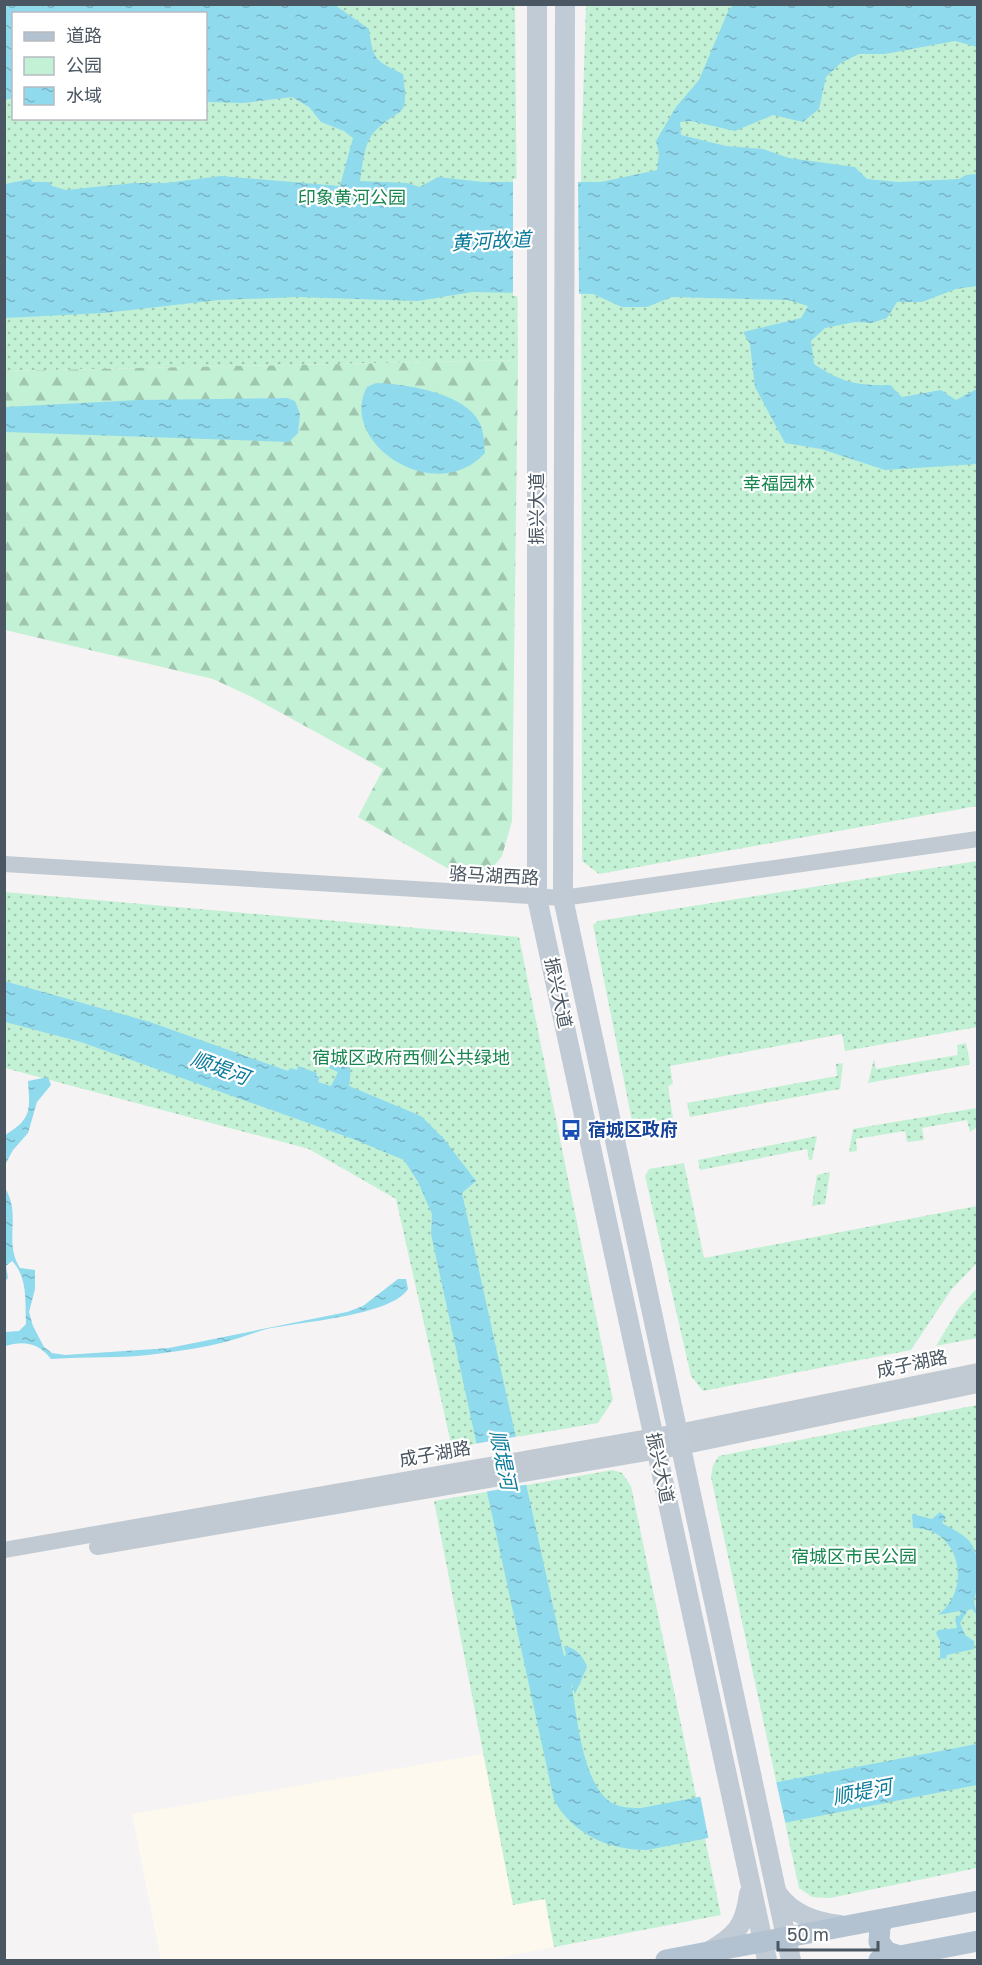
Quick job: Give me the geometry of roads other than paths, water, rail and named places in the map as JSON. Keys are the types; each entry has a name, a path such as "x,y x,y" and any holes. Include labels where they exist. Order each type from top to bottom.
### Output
{"main road":[{"name":"振兴大道","path":"537,4 537,898 765,1951"},
{"name":"振兴大道","path":"565,4 562,898 791,1960"},
{"path":"707,1952 727,1941 742,1923 748,1876 770,1863"},
{"path":"777,1893 792,1909 807,1917 846,1926"},
{"path":"666,1960 707,1952 765,1951 786,1937 978,1902"},
{"path":"885,1918 880,1926 879,1942 890,1958 978,1941"}],"street":[{"name":"骆马湖西路","path":"4,864 562,898 978,840"},
{"name":"成子湖路","path":"4,1550 655,1444 978,1371"},
{"name":"成子湖路","path":"679,1439 978,1385"},
{"name":"成子湖路","path":"4,1560 465,1476"}],"water":[{"name":"黄河故道","path":"5,5 335,5 369,29 372,48 377,58 386,66 403,74 404,106 371,136 364,155 360,181 407,183 420,187 438,177 483,182 601,182 657,170 659,153 656,141 676,107 699,80 729,9 734,5 977,5 977,47 955,41 885,54 859,54 841,63 826,77 819,109 803,122 773,115 735,131 691,121 680,122 681,135 726,146 763,149 789,158 855,167 867,179 899,182 959,179 966,175 977,174 977,286 956,289 922,302 897,302 887,318 872,323 855,322 825,328 811,341 814,364 850,382 890,385 902,397 941,390 956,400 977,389 977,464 885,470 821,449 785,443 755,387 750,344 743,332 801,318 808,306 788,300 672,297 647,307 622,307 593,294 472,292 418,301 298,297 219,300 104,313 5,318 5,184 31,179 32,182 49,182 52,186 66,190 134,183 166,183 221,176 340,186 353,138 344,131 321,122 309,107 292,97 244,103 207,102 207,12 12,12 12,98 5,100"},
{"path":"376,383 430,391 457,401 468,408 481,425 485,453 464,468 441,474 418,471 396,461 378,447 366,428 361,408 367,387"},
{"path":"287,398 295,401 300,414 298,433 289,442 5,432 5,407 139,400"},
{"name":"顺堤河","path":"4,981 150,1022 288,1071 290,1068 297,1070 298,1066 317,1073 316,1076 320,1077 318,1082 331,1086 338,1072 329,1068 334,1052 345,1059 350,1066 349,1086 421,1116 444,1139 476,1181 462,1193 564,1656 566,1655 564,1646 581,1656 587,1667 575,1694 571,1682 588,1767 603,1795 614,1804 627,1808 641,1808 977,1744 977,1785 647,1850 605,1843 581,1831 562,1812 554,1800 431,1234 432,1214 418,1182 404,1160 353,1139 81,1042 5,1022"},
{"path":"48,1077 51,1085 37,1102 28,1133 13,1150 5,1165 5,1135 25,1119 29,1107 28,1081"},
{"path":"5,1188 12,1209 15,1258 20,1268 35,1270 35,1289 29,1312 33,1326 44,1347 52,1353 65,1355 169,1348 347,1312 363,1306 398,1279 406,1279 408,1289 398,1298 383,1306 364,1312 267,1329 204,1347 143,1356 51,1359 41,1349 31,1344 19,1343 5,1346 5,1332 19,1331 26,1324 23,1282 21,1274 12,1261 6,1266 8,1278 5,1281"},
{"path":"940,1512 946,1517 942,1523 970,1542 978,1563 974,1602 977,1615 972,1609 968,1610 960,1623 965,1635 974,1641 974,1649 947,1655 946,1659 940,1658 940,1641 936,1633 938,1630 957,1628 955,1619 961,1614 960,1611 938,1615 949,1604 955,1590 958,1576 956,1561 951,1548 942,1538 929,1530 913,1528 912,1514 932,1519"}],"place":[{"name":"宿城区政府","path":"571,1130"}],"park label":[{"name":"印象黄河公园","path":"352,198"},
{"name":"幸福园林","path":"779,484"},
{"name":"宿城区政府西侧公共绿地","path":"411,1058"},
{"name":"宿城区市民公园","path":"854,1557"}]}
